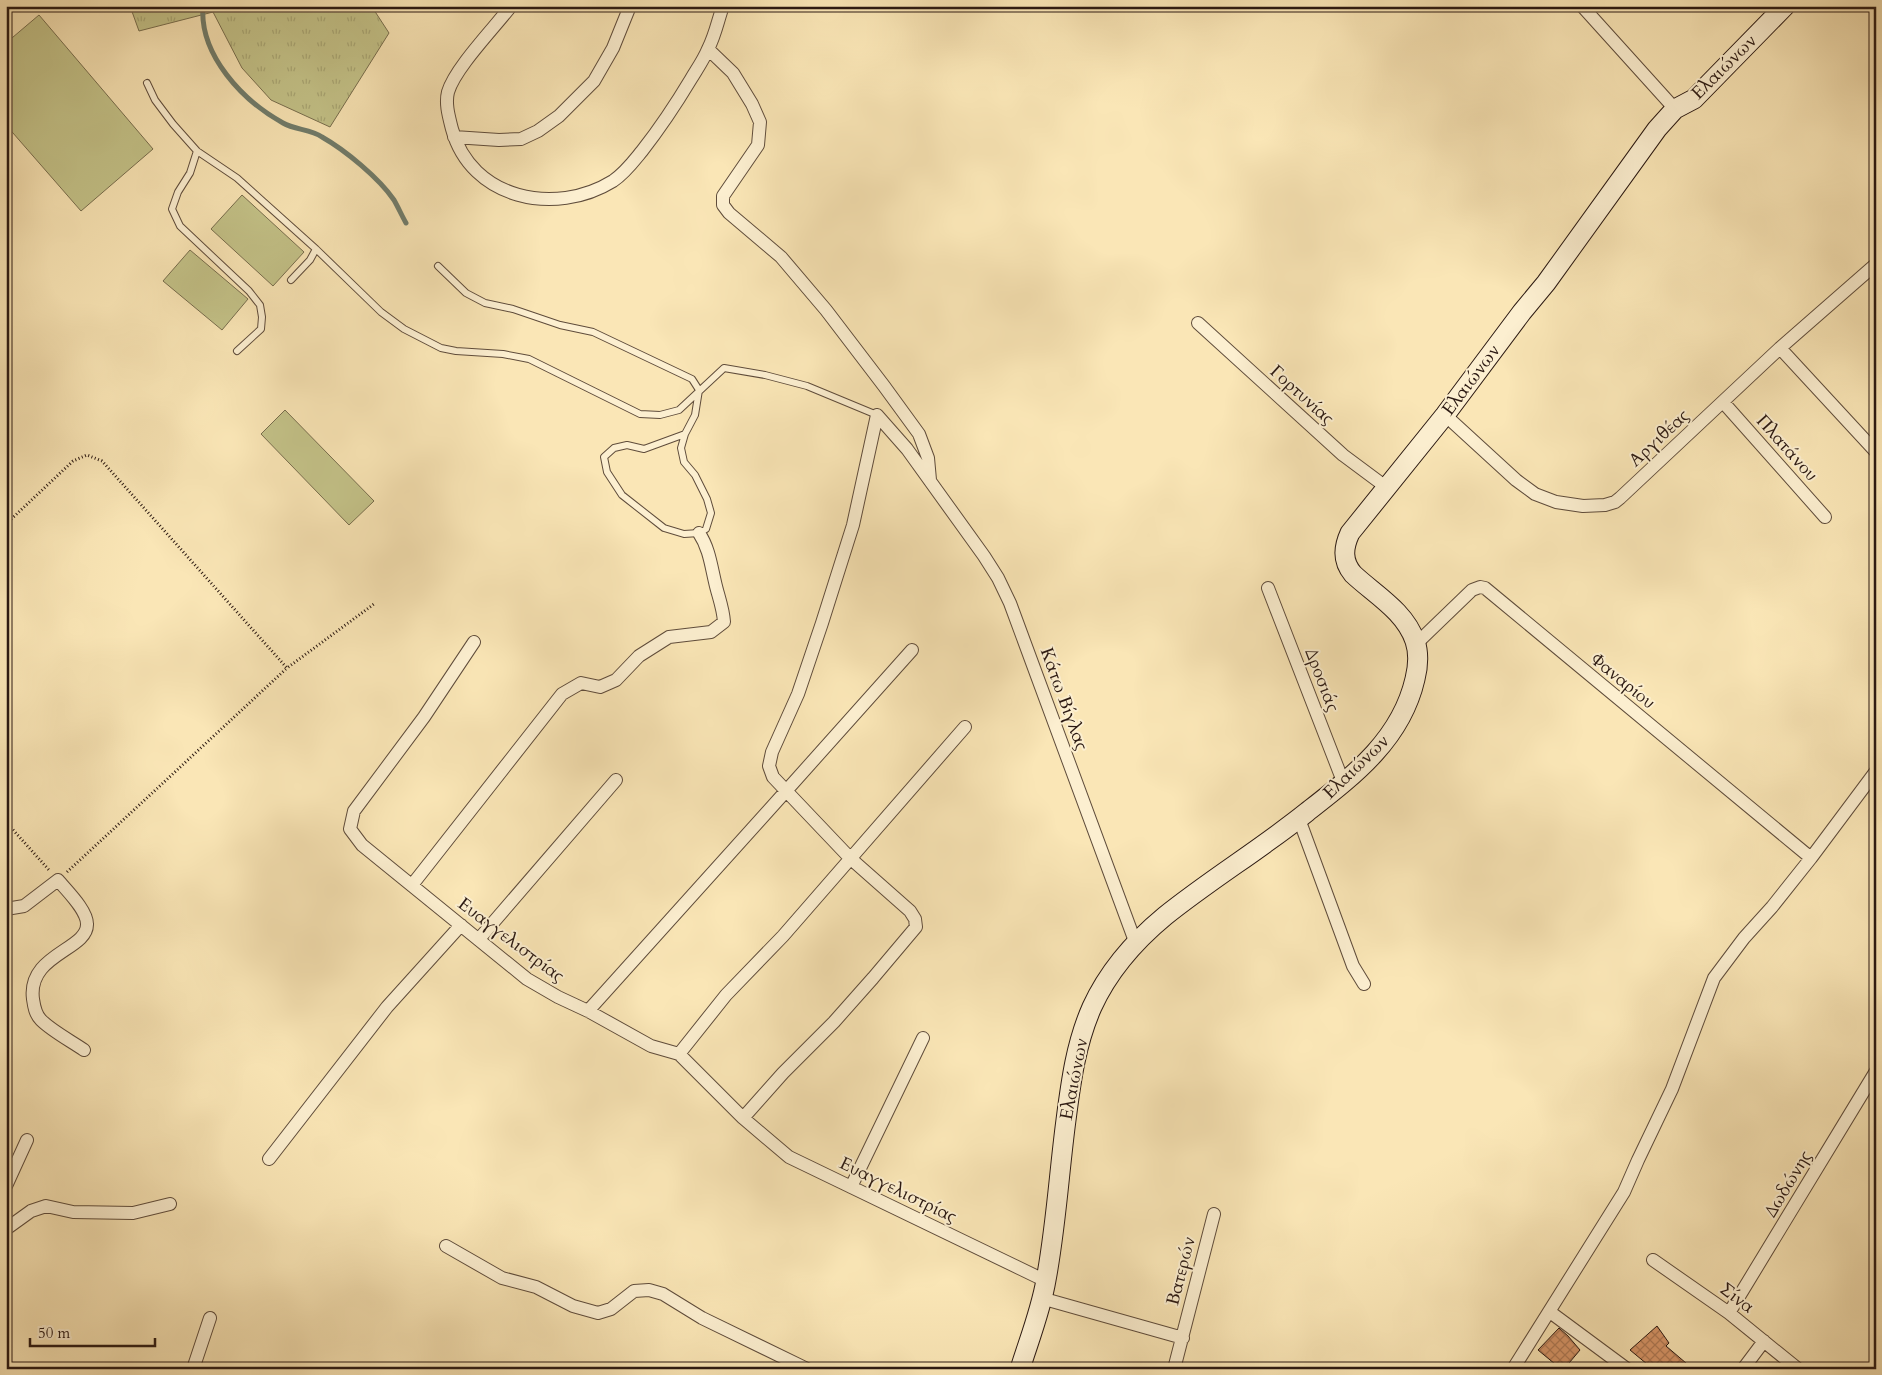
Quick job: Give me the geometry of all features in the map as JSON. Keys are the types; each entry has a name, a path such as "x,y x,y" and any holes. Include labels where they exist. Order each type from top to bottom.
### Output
{"main road":[{"name":"Ελαιώνων","path":"1020,1369 1044,1290 1070,1087 1077,1049 1099,993 1125,956 1165,916 1344,784 1384,742 1402,715 1410,696 1417,674 1418,657 1416,644 1410,631 1397,613 1353,574 1345,561 1345,546 1350,533 1445,415 1546,283 1642,148 1674,109 1694,99 1785,6"}],"street":[{"path":"511,6 454,78 448,93 448,113 461,153 471,167 498,186 525,197 547,200 578,196 603,187 627,170 666,120 708,49 723,6"},
{"path":"454,136 500,140 521,139 538,131 559,116 594,81 613,48 630,6"},
{"path":"1582,6 1674,109"},
{"path":"708,49 733,74 752,104 760,122 758,145 723,196 723,206 781,257 826,310 884,386 919,434 928,458 930,481"},
{"name":"Αργιθέας","path":"1445,415 1516,480 1535,494 1563,503 1599,506 1609,504 1620,498 1780,348 1876,264"},
{"name":"Γορτυνίας","path":"1198,323 1343,456 1386,487"},
{"path":"1780,348 1876,452"},
{"name":"Πλατάνου","path":"1723,402 1825,517"},
{"path":"743,1118 866,986 916,927 915,919 910,911 850,858 773,777 769,766 772,752 798,694 853,525 877,416"},
{"name":"Κάτω Βίγλας","path":"877,416 907,449 998,578 1010,603 1136,944"},
{"path":"412,885 562,694 581,683 600,687 616,680 639,656 669,637 711,632 724,622 722,604 707,545 699,533"},
{"name":"Φαναρίου","path":"1416,644 1472,590 1480,587 1485,588 1810,858"},
{"name":"Δροσιάς","path":"1268,588 1344,784"},
{"name":"Ευαγγελιστρίας","path":"474,642 424,716 354,811 350,829 362,845 528,979 651,1046 679,1054 743,1118 789,1157 851,1187 1044,1290 1183,1338"},
{"path":"588,1011 912,650"},
{"path":"679,1054 726,995 783,936 965,727"},
{"path":"1513,1369 1624,1192 1672,1089 1714,978 1744,938 1772,907 1876,771"},
{"path":"479,939 616,780"},
{"path":"1299,819 1353,966 1364,984"},
{"path":"6,909 24,906 58,880 86,917 88,926 83,936 46,964 35,977 31,988 35,1011 40,1020 84,1050"},
{"path":"269,1159 387,1007 461,925"},
{"path":"851,1187 923,1038"},
{"name":"Δωδώνης","path":"1729,1313 1876,1072"},
{"path":"6,1186 27,1140"},
{"path":"6,1229 30,1211 46,1206 73,1212 133,1213 170,1204"},
{"name":"Βατερών","path":"1174,1369 1214,1214"},
{"path":"446,1246 502,1278 536,1287 573,1306 598,1313 611,1309 634,1291 649,1290 663,1294 702,1318 807,1369"},
{"name":"Σίνα","path":"1653,1260 1729,1313 1798,1369"},
{"path":"1550,1312 1626,1369"},
{"path":"193,1369 210,1318"},
{"path":"1744,1369 1764,1341"}],"lane":[{"path":"147,83 164,112 197,151 238,178 316,249 381,312 404,329 441,348 456,351 503,354 529,359 640,414 660,415 679,410 724,368 765,375 806,386 877,416"},
{"path":"197,151 190,173 178,192 172,209 180,226 249,291 260,305 261,329 237,351"},
{"path":"291,280 310,260 316,249"},
{"path":"438,266 466,293 485,303 513,309 560,325 593,332 692,379 699,390 695,415 681,448 684,462 695,475 707,499 711,513 706,529 699,533 684,534 664,528 622,495 607,472 604,457 614,448 628,445 644,449 686,434"}],"path":[{"path":"6,524 73,461 87,455 102,461 287,668"},
{"path":"6,822 58,880 287,668 374,604"}],"green space":[{"path":"130,6 383,6 374,10 389,33 330,127 271,100 242,68 213,12 139,31"},
{"path":"39,15 153,149 81,211 6,125 6,43"},
{"path":"242,195 304,252 273,286 211,229"},
{"path":"190,250 248,299 222,330 163,281"},
{"path":"285,410 374,501 349,525 261,434"}],"building":[{"path":"1657,1326 1669,1343 1666,1346 1693,1369 1653,1369 1630,1350"},
{"path":"1559,1328 1580,1350 1564,1369 1561,1369 1538,1350"}],"waterway":[{"path":"203,6 208,42 216,59 239,89 268,114 283,123 318,134 351,157 388,192 406,223"}]}
